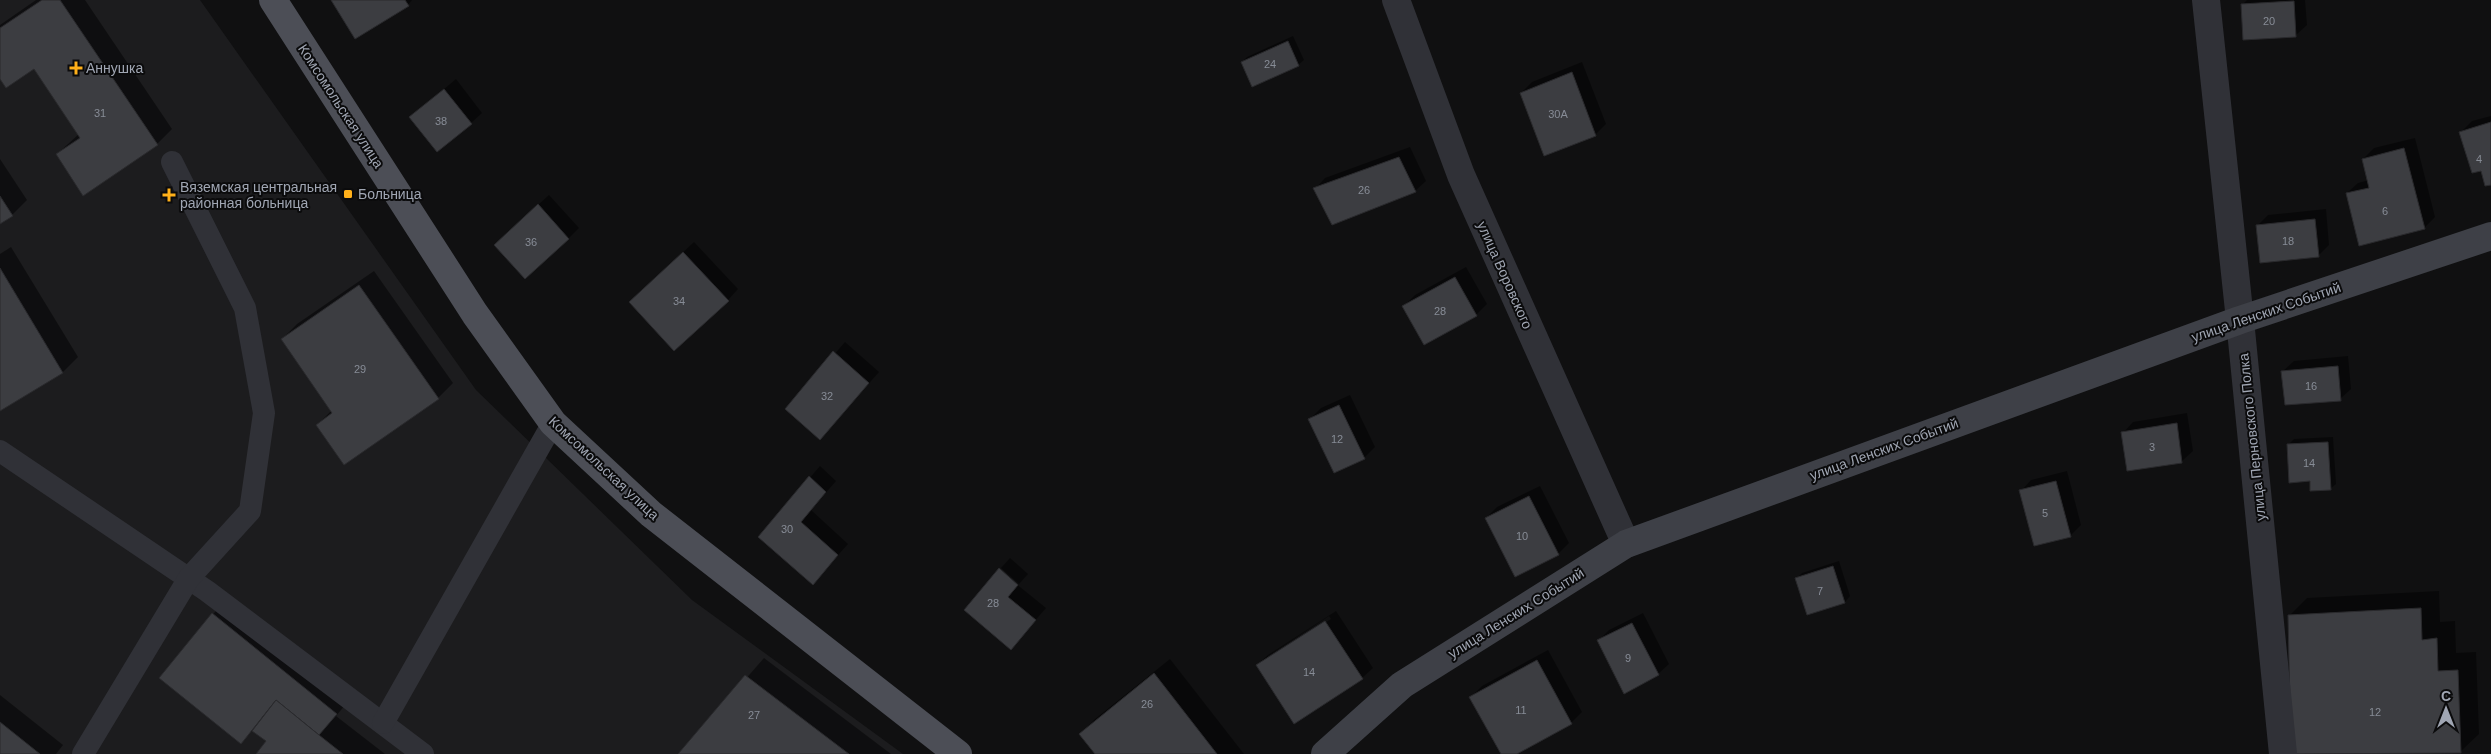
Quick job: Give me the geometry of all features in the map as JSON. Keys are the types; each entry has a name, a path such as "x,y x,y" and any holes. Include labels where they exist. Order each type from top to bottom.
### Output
{"main road":[{"name":"Комсомольская улица","path":"273,0 475,314 553,423 651,514 958,754"}],"street":[{"name":"улица Воровского","path":"1396,0 1461,176 1626,544"},
{"name":"улица Перновского Полка","path":"2206,0 2283,754"},
{"name":"улица Ленских Событий","path":"1325,754 1402,685 1626,544 2240,320 2491,236"}],"lane":[{"path":"83,754 189,578 250,511 264,413 245,308 172,162"},
{"path":"383,723 553,423"},
{"path":"0,451 189,578 424,754"}],"shaded area":[{"name":"Вяземская центральная районная больница","path":"0,0 200,0 476,390 692,600 903,754 0,754"}],"building":[{"path":"42,0 60,0 158,145 83,196 56,154 80,138 34,69 6,88 0,79 0,28"},
{"path":"331,0 405,0 409,6 355,39"},
{"path":"2294,1 2296,37 2243,40 2241,4"},
{"path":"1288,41 1299,66 1252,87 1241,62"},
{"path":"1572,72 1596,136 1544,156 1520,93"},
{"path":"444,89 472,124 437,152 409,117"},
{"path":"2491,122 2491,185 2485,186 2481,171 2472,173 2459,132"},
{"path":"2404,148 2425,229 2359,246 2346,193 2369,188 2362,159"},
{"path":"1399,157 1416,192 1332,225 1313,188"},
{"path":"0,196 13,216 0,224"},
{"path":"538,204 569,239 525,279 494,245"},
{"path":"2315,219 2319,257 2260,263 2256,225"},
{"path":"683,252 729,301 674,351 629,302"},
{"path":"0,268 63,373 0,411"},
{"path":"1455,277 1477,316 1424,345 1402,306"},
{"path":"359,285 439,399 344,465 316,425 332,413 281,339"},
{"path":"833,351 869,383 820,440 785,409"},
{"path":"2338,366 2341,401 2285,405 2281,371"},
{"path":"1339,405 1365,459 1334,473 1308,419"},
{"path":"2177,423 2182,463 2127,471 2121,432"},
{"path":"2328,442 2331,490 2310,491 2310,481 2289,483 2287,444"},
{"path":"809,476 826,492 801,522 838,555 813,585 758,537"},
{"path":"2056,481 2071,537 2034,546 2019,490"},
{"path":"1529,496 1559,555 1515,577 1485,518"},
{"path":"1833,566 1845,603 1807,615 1795,578"},
{"path":"999,568 1018,585 1008,597 1036,620 1011,650 964,610"},
{"path":"2421,608 2422,640 2437,638 2438,671 2458,670 2461,753 2291,754 2288,615"},
{"path":"212,613 337,714 319,735 276,700 241,744 159,678"},
{"path":"1325,621 1363,679 1294,724 1256,665"},
{"path":"1632,623 1659,675 1624,694 1597,640"},
{"path":"1537,660 1572,724 1517,754 1501,754 1469,697"},
{"path":"1154,673 1217,754 1095,754 1079,734"},
{"path":"745,675 849,754 678,754"},
{"path":"276,700 343,754 256,754 266,741 252,731"},
{"path":"0,722 40,754 0,754"}],"place":[{"name":"Аннушка","path":"76,68"},
{"name":"Больница","path":"348,194"},
{"name":"Вяземская центральная районная больница","path":"169,195"}]}
